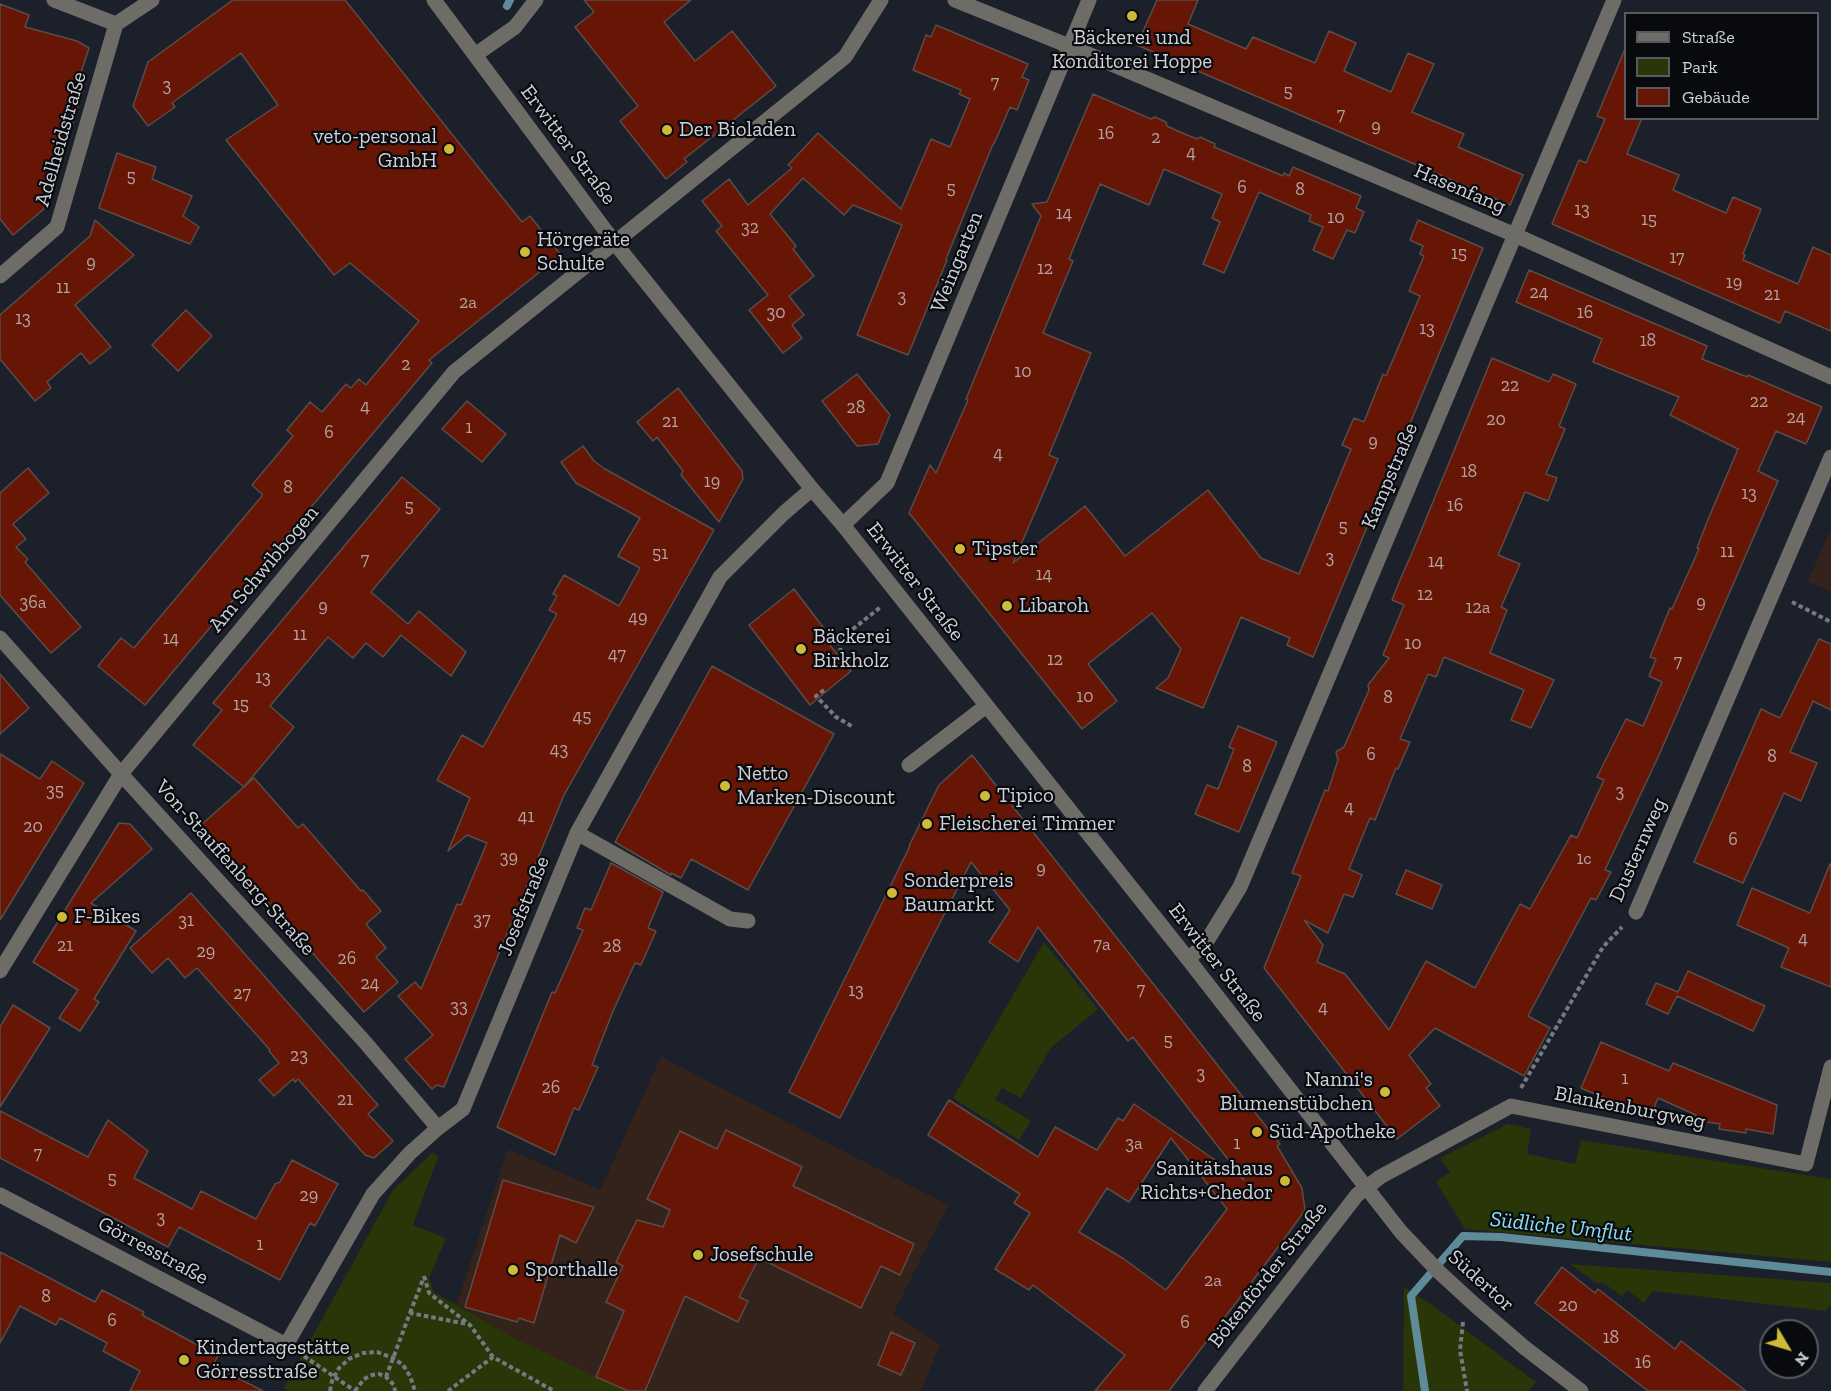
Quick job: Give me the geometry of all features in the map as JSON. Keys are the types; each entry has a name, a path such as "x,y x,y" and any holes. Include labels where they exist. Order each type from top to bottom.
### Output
{"street":[{"path":"54,0 116,24 152,0"},
{"name":"Erwitter Straße","path":"434,0 614,242 843,525 1367,1187"},
{"path":"475,55 515,27 536,0"},
{"name":"Am Schwibbogen","path":"0,970 121,774 454,372 844,57 881,0"},
{"name":"Hasenfang","path":"955,0 1515,235 1831,377"},
{"name":"Weingarten","path":"843,525 887,483 1089,0"},
{"name":"Kampstraße","path":"1188,959 1205,944 1240,887 1614,0"},
{"name":"Adelheidstraße","path":"0,276 57,227 116,24"},
{"name":"Dusternweg","path":"1636,912 1831,457"},
{"name":"Josefstraße","path":"286,1344 374,1194 410,1153 463,1109 576,833 720,577 784,513 812,489"},
{"name":"Von-Stauffenberg-Straße","path":"0,638 364,1041 438,1128"},
{"path":"909,765 986,706"},
{"path":"576,833 730,919 748,921"},
{"name":"Blankenburgweg","path":"1511,1106 1806,1164 1831,1067"},
{"path":"1367,1187 1380,1177 1511,1106"},
{"name":"Südertor","path":"1367,1187 1401,1232 1439,1272 1525,1348 1581,1391"},
{"name":"Bökenförder Straße","path":"1205,1391 1356,1195 1367,1187"},
{"name":"Görresstraße","path":"0,1195 286,1344"}],"path":[{"path":"1773,592 1831,622"},
{"path":"842,660 839,640 897,594"},
{"path":"825,690 816,696 836,717 853,727"},
{"name":"Dusternweg","path":"1511,1106 1603,947 1636,912"},
{"path":"386,1377 424,1276 429,1293 470,1325 493,1357 554,1391"},
{"path":"1467,1391 1460,1350 1463,1320 1475,1305"},
{"path":"410,1313 470,1325"},
{"path":"286,1344 355,1391 364,1379 379,1374 394,1385 395,1391"},
{"path":"330,1391 339,1368 350,1359 363,1353 377,1353 393,1358 402,1365 410,1376 415,1391"},
{"path":"448,1391 493,1357"}],"shaded area":[{"path":"1831,529 1831,592 1808,581"},
{"name":"Josefschule","path":"661,1057 948,1205 893,1314 940,1344 921,1391 619,1391 456,1306 508,1149 600,1190"}],"green space":[{"path":"1044,942 1098,1009 1051,1048 1021,1098 1002,1088 995,1099 1031,1121 1019,1140 953,1098"},
{"path":"1508,1124 1531,1129 1527,1154 1575,1164 1581,1140 1831,1179 1831,1262 1465,1229 1436,1182 1450,1172 1440,1158"},
{"path":"433,1152 438,1157 413,1225 446,1238 429,1278 434,1292 512,1337 625,1391 289,1391 284,1388 393,1190"},
{"path":"1570,1264 1831,1283 1831,1305 1826,1311 1653,1291 1644,1303 1627,1290 1622,1296 1602,1282 1598,1284"},
{"path":"1404,1287 1536,1382 1528,1391 1403,1391"}],"building":[{"path":"233,0 345,0 522,222 530,216 561,255 429,360 432,363 145,705 98,666 121,638 134,648 262,496 252,485 293,436 287,430 310,402 322,412 346,384 351,388 359,379 366,385 419,321 350,263 334,275 226,140 278,105 241,53 172,103 175,107 148,126 133,106 148,62"},
{"path":"584,0 691,0 664,22 695,61 732,31 776,86 684,159 687,162 666,179 620,121 638,106 575,27 594,12"},
{"path":"1157,0 1198,0 1188,24 1246,49 1253,37 1315,63 1329,31 1356,43 1344,71 1391,92 1408,53 1434,64 1412,112 1464,134 1458,147 1523,175 1510,205 1137,45"},
{"path":"0,4 29,15 25,27 77,41 89,48 76,88 83,90 44,209 13,235 0,219"},
{"path":"936,25 1028,64 1022,77 1029,80 1017,110 1010,107 993,144 908,355 857,335 902,225 853,205 844,215 803,178 770,214 796,246 793,249 814,276 789,296 804,315 792,325 802,338 783,353 749,310 768,295 716,231 722,226 702,201 729,179 748,205 792,168 788,165 818,133 901,209 931,139 950,147 970,99 959,94 961,90 913,70 926,35 931,37"},
{"path":"1624,51 1624,120 1641,120 1627,154 1679,175 1673,190 1726,213 1733,197 1761,209 1743,254 1745,255 1743,260 1798,284 1813,247 1831,255 1831,331 1785,311 1780,323 1552,224 1579,160 1586,163 1605,119 1597,116"},
{"path":"1093,94 1151,119 1155,117 1180,132 1197,139 1200,137 1215,144 1214,147 1283,176 1284,173 1289,176 1293,167 1361,196 1356,208 1364,212 1355,233 1347,230 1333,259 1313,250 1323,227 1309,221 1311,215 1259,192 1224,273 1203,264 1220,222 1212,218 1222,194 1164,169 1149,205 1100,184 1069,259 1073,261 1043,333 1091,353 1049,455 1058,459 1013,563 1085,506 1125,556 1208,490 1261,558 1299,574 1351,449 1342,445 1354,418 1364,422 1383,374 1386,376 1420,296 1409,291 1424,256 1420,254 1423,246 1410,240 1418,220 1483,248 1313,657 1287,645 1290,638 1241,617 1203,708 1156,688 1168,678 1181,649 1152,613 1088,664 1117,701 1082,729 909,513 930,465 936,473 968,400 966,399 1041,216 1032,204 1047,202"},
{"path":"117,153 156,167 152,179 192,196 183,216 199,227 190,244 99,208"},
{"path":"95,220 134,255 75,305 111,347 90,364 81,353 47,382 51,388 35,401 0,359 0,315 90,236"},
{"path":"1529,270 1707,346 1702,359 1747,377 1748,375 1822,407 1806,444 1776,431 1758,471 1778,481 1659,755 1605,870 1611,872 1596,900 1591,898 1528,1016 1550,1028 1524,1076 1435,1028 1409,1055 1431,1084 1426,1088 1440,1106 1397,1139 1264,968 1301,876 1292,873 1325,790 1328,791 1338,760 1336,752 1344,747 1369,690 1368,685 1389,658 1383,655 1404,605 1392,600 1492,358 1549,382 1553,374 1576,384 1559,426 1565,429 1546,474 1557,478 1548,501 1525,492 1498,555 1520,564 1501,607 1507,610 1490,653 1554,680 1531,728 1511,720 1524,690 1444,657 1436,677 1428,674 1400,739 1410,742 1398,769 1396,768 1375,820 1370,818 1349,869 1362,875 1353,897 1344,894 1328,933 1304,920 1323,945 1317,962 1345,974 1389,1030 1426,961 1475,988 1520,904 1530,909 1571,835 1577,838 1604,780 1597,777 1626,719 1643,726 1662,682 1649,676 1656,659 1650,657 1670,608 1672,609 1699,549 1697,548 1707,522 1738,449 1670,415 1679,397 1593,362 1602,339 1516,302"},
{"path":"186,310 212,336 178,371 152,345"},
{"path":"857,374 890,415 878,444 857,446 822,401"},
{"path":"678,388 742,471 743,479 719,522 681,475 683,471 657,437 653,441 637,422"},
{"path":"467,401 506,434 482,462 442,429"},
{"path":"583,446 594,461 605,469 714,530 564,795 444,1087 437,1085 432,1089 405,1059 433,1035 398,996 415,982 421,989 457,904 461,905 487,843 467,835 448,851 470,798 437,780 462,735 483,747 557,614 549,610 557,596 553,594 564,575 619,606 640,568 618,556 640,518 576,483 561,462"},
{"path":"28,468 49,493 13,524 26,539 16,547 28,559 25,562 81,627 51,653 0,595 0,493"},
{"path":"402,477 440,509 371,592 408,624 419,611 466,652 451,676 401,635 383,657 366,643 353,658 328,637 270,706 294,727 244,787 193,745 222,710 213,703"},
{"name":"Bäckerei Birkholz","path":"794,589 829,635 825,639 851,671 810,705 749,625"},
{"path":"1819,639 1831,644 1831,710 1813,701 1790,752 1817,763 1801,801 1784,793 1743,883 1694,862 1761,709 1780,718"},
{"name":"Netto Marken-Discount","path":"712,666 834,734 748,890 691,859 681,878 671,873 671,875 615,842"},
{"path":"0,674 29,708 0,734"},
{"path":"1238,726 1277,742 1239,832 1195,814 1207,785 1218,789 1234,749 1229,747"},
{"path":"0,754 40,779 52,761 84,783 0,920"},
{"path":"972,755 1280,1144 1277,1146 1302,1188 1305,1210 1169,1391 1095,1391 1125,1355 1033,1285 1029,1290 995,1269 1030,1213 1014,1203 1020,1194 928,1135 949,1100 1038,1157 1055,1127 1097,1150 1118,1118 1123,1121 1134,1104 1244,1180 1133,1037 1128,1041 1038,927 1018,962 989,942 1010,910 971,862 840,1118 789,1092 939,785","holes":["1171,1138 1227,1209 1166,1290 1124,1259 1079,1232 1107,1188 1129,1202"]},
{"path":"254,778 298,828 303,824 381,911 366,924 386,948 376,957 398,982 364,1012 201,825"},
{"path":"119,823 130,824 152,849 91,903 136,931 94,999 99,1002 80,1031 59,1018 78,990 33,962"},
{"path":"611,863 663,892 648,928 656,931 641,965 635,963 613,1011 592,1065 598,1067 579,1110 574,1108 555,1155 497,1127 552,992 555,993 583,930 577,928 585,908 591,910"},
{"path":"1830,864 1831,987 1781,967 1789,948 1737,925 1752,888 1810,913"},
{"path":"1406,870 1442,885 1432,909 1396,894"},
{"path":"191,893 378,1105 368,1114 393,1141 374,1158 365,1155 298,1079 295,1082 293,1079 274,1096 259,1080 279,1063 197,968 185,978 168,958 152,973 130,948"},
{"path":"1688,971 1765,1006 1753,1031 1677,996 1668,1014 1646,1004 1656,983 1678,992"},
{"path":"13,1005 50,1028 0,1107 0,1027"},
{"path":"1601,1042 1669,1071 1673,1063 1777,1105 1773,1134 1746,1129 1746,1133 1719,1129 1720,1124 1695,1120 1696,1115 1658,1098 1650,1117 1581,1088"},
{"path":"0,1111 88,1157 108,1120 148,1151 134,1178 192,1209 201,1191 256,1219 275,1184 280,1182 292,1160 338,1184 315,1226 310,1223 280,1280 179,1227 168,1247 0,1158"},
{"path":"726,1130 802,1167 793,1186 914,1244 900,1275 881,1266 861,1308 759,1258 739,1297 748,1301 738,1322 685,1296 645,1391 628,1391 596,1377 624,1311 606,1302 623,1266 616,1262 637,1220 663,1227 670,1210 647,1199 680,1131 717,1149"},
{"name":"Sporthalle","path":"503,1180 594,1207 576,1243 560,1235 534,1323 519,1318 517,1322 465,1307"},
{"path":"0,1252 95,1302 102,1290 144,1312 142,1315 218,1356 213,1365 263,1391 130,1391 140,1371 103,1351 107,1343 60,1318 56,1325 20,1306 0,1343"},
{"path":"1562,1267 1595,1293 1598,1289 1675,1349 1681,1341 1746,1391 1648,1391 1535,1303"},
{"path":"891,1332 915,1343 901,1375 878,1365"}],"waterway":[{"path":"507,6 510,0"},
{"name":"Südliche Umflut","path":"1425,1391 1411,1296 1463,1236 1501,1237 1831,1272"}],"place":[{"name":"Bäckerei und Konditorei Hoppe","path":"1132,16"},
{"name":"Der Bioladen","path":"667,130"},
{"name":"veto-personal GmbH","path":"449,149"},
{"name":"Hörgeräte Schulte","path":"525,252"},
{"name":"Tipster","path":"960,549"},
{"name":"Libaroh","path":"1007,606"},
{"name":"Bäckerei Birkholz","path":"801,649"},
{"name":"Netto Marken-Discount","path":"725,786"},
{"name":"Tipico","path":"985,796"},
{"name":"Fleischerei Timmer","path":"927,824"},
{"name":"Sonderpreis Baumarkt","path":"892,893"},
{"name":"F-Bikes","path":"62,917"},
{"name":"Nanni's Blumenstübchen","path":"1385,1092"},
{"name":"Süd-Apotheke","path":"1257,1132"},
{"name":"Sanitätshaus Richts+Chedor","path":"1285,1181"},
{"name":"Josefschule","path":"698,1255"},
{"name":"Sporthalle","path":"513,1270"},
{"name":"Kindertagestätte Görresstraße","path":"184,1360"}]}
